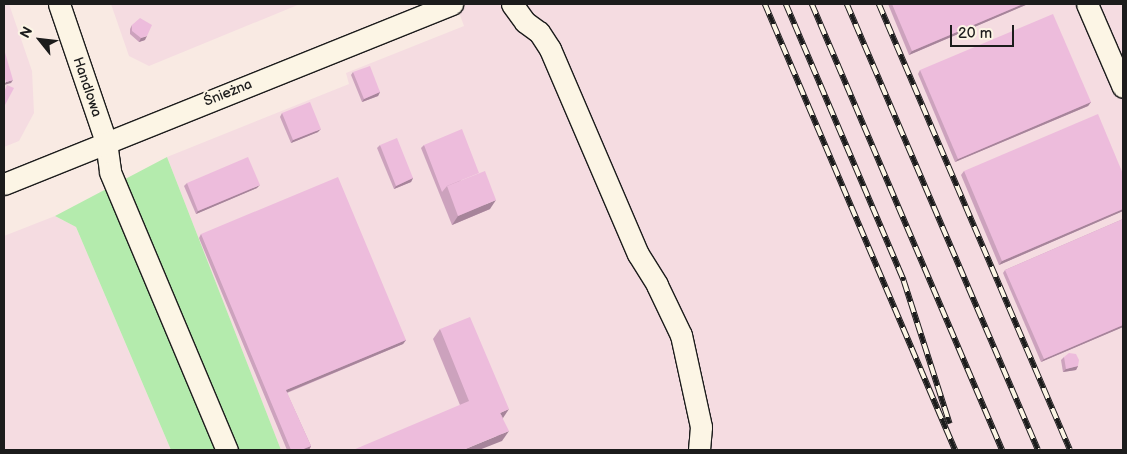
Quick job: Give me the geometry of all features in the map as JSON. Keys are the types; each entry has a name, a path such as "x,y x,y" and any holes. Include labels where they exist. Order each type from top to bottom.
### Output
{"street":[{"name":"Handlowa","path":"59,4 106,142 110,172 227,450"},
{"name":"Śnieżna","path":"4,184 452,4"},
{"path":"512,4 525,22 539,32 550,49 638,254 657,285 681,335 701,428 700,450"},
{"path":"1086,4 1123,87"}],"shaded area":[{"path":"4,4 9,4 32,71 34,113 19,141 4,147"},
{"path":"111,4 300,4 149,66 129,56"},
{"path":"456,4 1123,4 1123,450 281,450 167,157 349,84 346,73 464,26"},
{"path":"55,216 76,227 171,450 4,450 4,236"}],"green space":[{"path":"167,157 281,450 171,450 76,227 55,216"}],"building":[{"path":"892,4 1023,4 912,51"},
{"path":"1053,14 1091,102 958,159 920,70"},
{"path":"140,18 152,25 147,36 141,38 132,31 132,25"},
{"path":"4,49 13,80 6,82 4,76"},
{"path":"370,66 380,92 364,99 353,72"},
{"path":"7,85 14,88 5,105 4,92"},
{"path":"310,102 321,129 293,140 282,113"},
{"path":"1098,114 1123,174 1123,209 1002,261 964,171"},
{"path":"462,129 479,173 447,186 442,192 424,145"},
{"path":"397,138 413,178 396,186 380,145"},
{"path":"248,157 260,185 198,211 187,183"},
{"path":"485,171 496,200 458,216 447,186"},
{"path":"338,177 406,340 286,390 311,446 301,450 291,450 201,234"},
{"path":"1123,219 1123,325 1044,359 1005,270"},
{"path":"470,317 509,409 500,413 509,431 463,450 353,450 469,401 440,329"},
{"path":"1069,353 1076,354 1079,360 1078,366 1066,369 1064,357"}],"railway":[{"path":"765,4 955,450"},
{"path":"786,4 904,281 950,424"},
{"path":"812,4 1002,450"},
{"path":"847,4 1038,450"},
{"path":"879,4 1070,450"}]}
